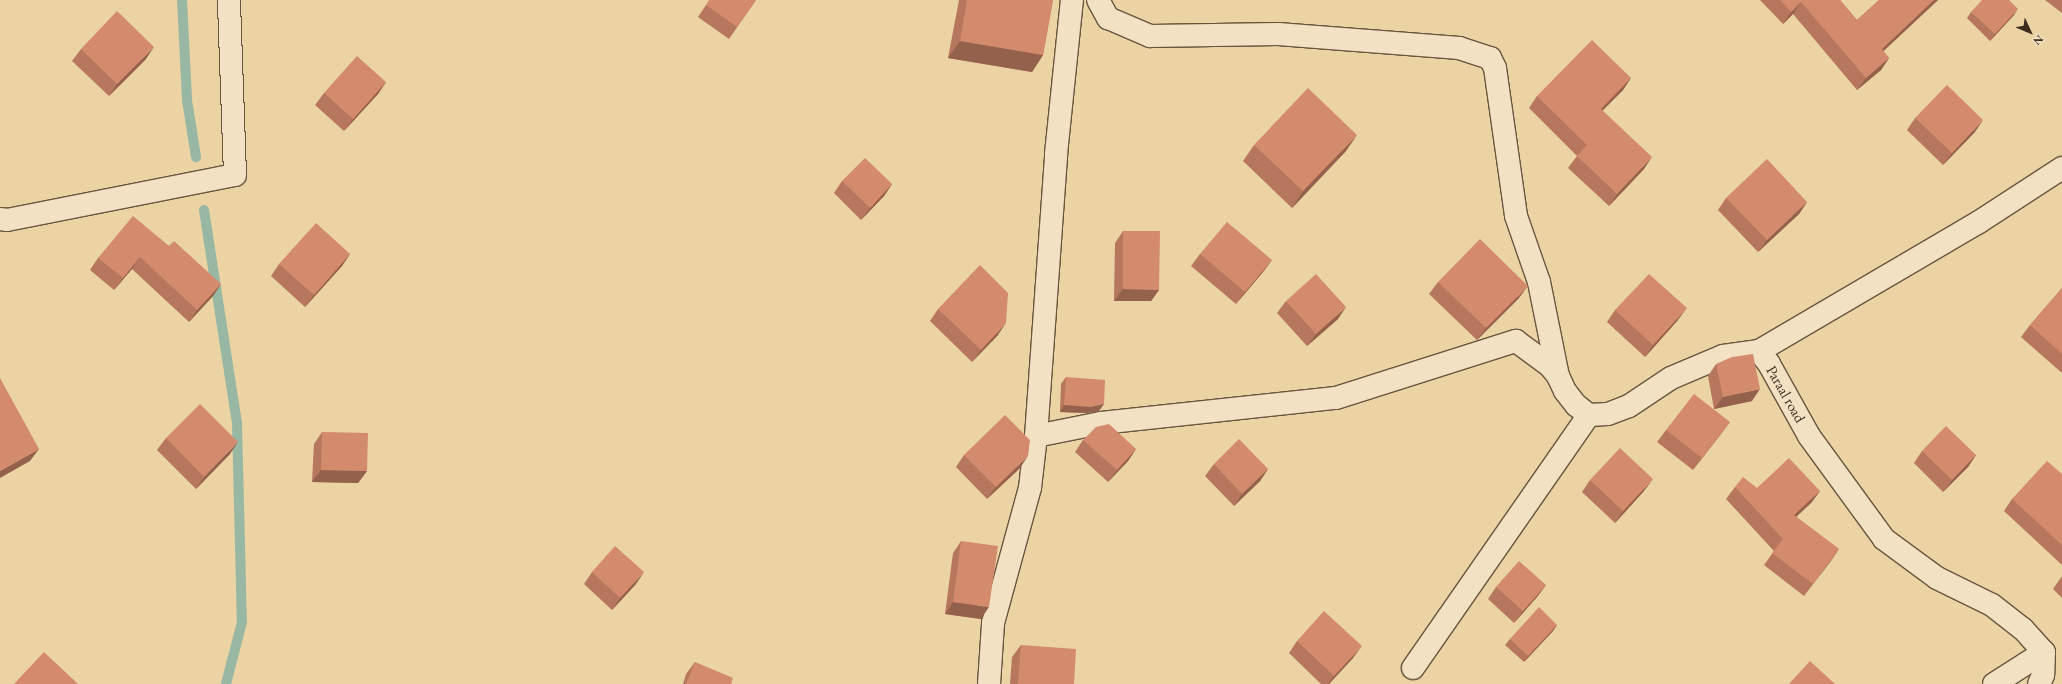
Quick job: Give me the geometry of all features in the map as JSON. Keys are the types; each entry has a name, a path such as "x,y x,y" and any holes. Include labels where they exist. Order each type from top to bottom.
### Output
{"street":[{"path":"0,219 7,220 235,175 229,0"},
{"path":"989,684 993,622 1030,488 1036,436 1056,154 1072,0"},
{"path":"1098,0 1108,18 1150,36 1278,34 1459,48 1490,58 1495,68 1516,216 1539,282 1558,376 1565,391 1576,405 1589,415 1608,414 1629,406 1671,378 1723,356 1759,351"},
{"name":"Paraal road","path":"2044,652 2023,629 1992,605 1937,578 1884,539 1810,436 1770,364 1759,351 1980,222 2062,168"},
{"path":"1036,436 1101,423 1336,398 1516,341 1550,366 1558,376"},
{"path":"1412,668 1589,415"},
{"path":"1994,684 2044,652"},
{"path":"2039,684 2043,675 2044,652"}],"building":[{"path":"709,0 756,0 737,27 706,5"},
{"path":"967,0 1053,0 1043,55 960,41"},
{"path":"1780,0 1840,0 1857,20 1879,0 1934,0 1882,49 1889,58 1866,78 1801,2 1791,12"},
{"path":"1982,0 2009,0 2018,9 1995,34 1971,12"},
{"path":"117,11 154,47 117,84 81,49"},
{"path":"1592,40 1631,78 1601,109 1652,157 1617,194 1577,156 1587,145 1537,96"},
{"path":"357,56 386,82 353,119 324,93"},
{"path":"1947,85 1983,120 1952,153 1915,118"},
{"path":"1308,88 1357,135 1303,191 1254,145"},
{"path":"865,158 892,184 870,208 842,181"},
{"path":"1767,159 1807,202 1767,240 1726,198"},
{"path":"133,216 169,246 174,241 221,284 197,310 140,257 123,278 98,258"},
{"path":"1227,222 1272,260 1245,292 1200,254"},
{"path":"316,223 350,254 314,295 279,264"},
{"path":"1123,231 1160,231 1159,290 1123,289"},
{"path":"1480,239 1528,286 1486,328 1438,282"},
{"path":"980,265 1008,293 1006,323 981,350 938,309"},
{"path":"1316,274 1346,307 1316,334 1286,301"},
{"path":"1649,274 1687,308 1653,345 1615,310"},
{"path":"2062,288 2062,354 2030,325"},
{"path":"1753,354 1760,389 1723,397 1716,364 1732,357"},
{"path":"1066,377 1105,380 1104,404 1091,407 1064,405"},
{"path":"0,378 39,449 0,471"},
{"path":"1694,394 1730,422 1702,458 1666,430"},
{"path":"200,404 238,442 204,477 166,438"},
{"path":"1005,415 1030,440 1028,456 996,487 964,455"},
{"path":"1109,424 1136,449 1117,470 1083,440 1096,427"},
{"path":"1946,426 1976,455 1952,480 1922,451"},
{"path":"322,432 368,433 367,471 321,470"},
{"path":"1239,439 1268,469 1242,494 1214,464"},
{"path":"1620,448 1653,479 1623,511 1590,480"},
{"path":"1789,458 1820,491 1794,515 1839,549 1813,584 1772,553 1783,539 1735,487 1743,477 1757,488"},
{"path":"2047,461 2062,474 2062,545 2012,499"},
{"path":"961,541 998,546 989,607 953,602"},
{"path":"615,546 644,572 620,598 592,572"},
{"path":"1519,561 1546,585 1523,611 1496,587"},
{"path":"1539,607 1557,625 1528,656 1510,639"},
{"path":"1324,611 1362,646 1334,676 1297,641"},
{"path":"1021,645 1076,649 1074,684 1018,684"},
{"path":"44,652 78,684 14,684"},
{"path":"1810,661 1835,684 1789,684"},
{"path":"695,662 733,678 731,684 686,684"}],"waterway":[{"path":"182,0 187,100 196,157"},
{"path":"204,210 237,423 242,622 226,684"}]}
